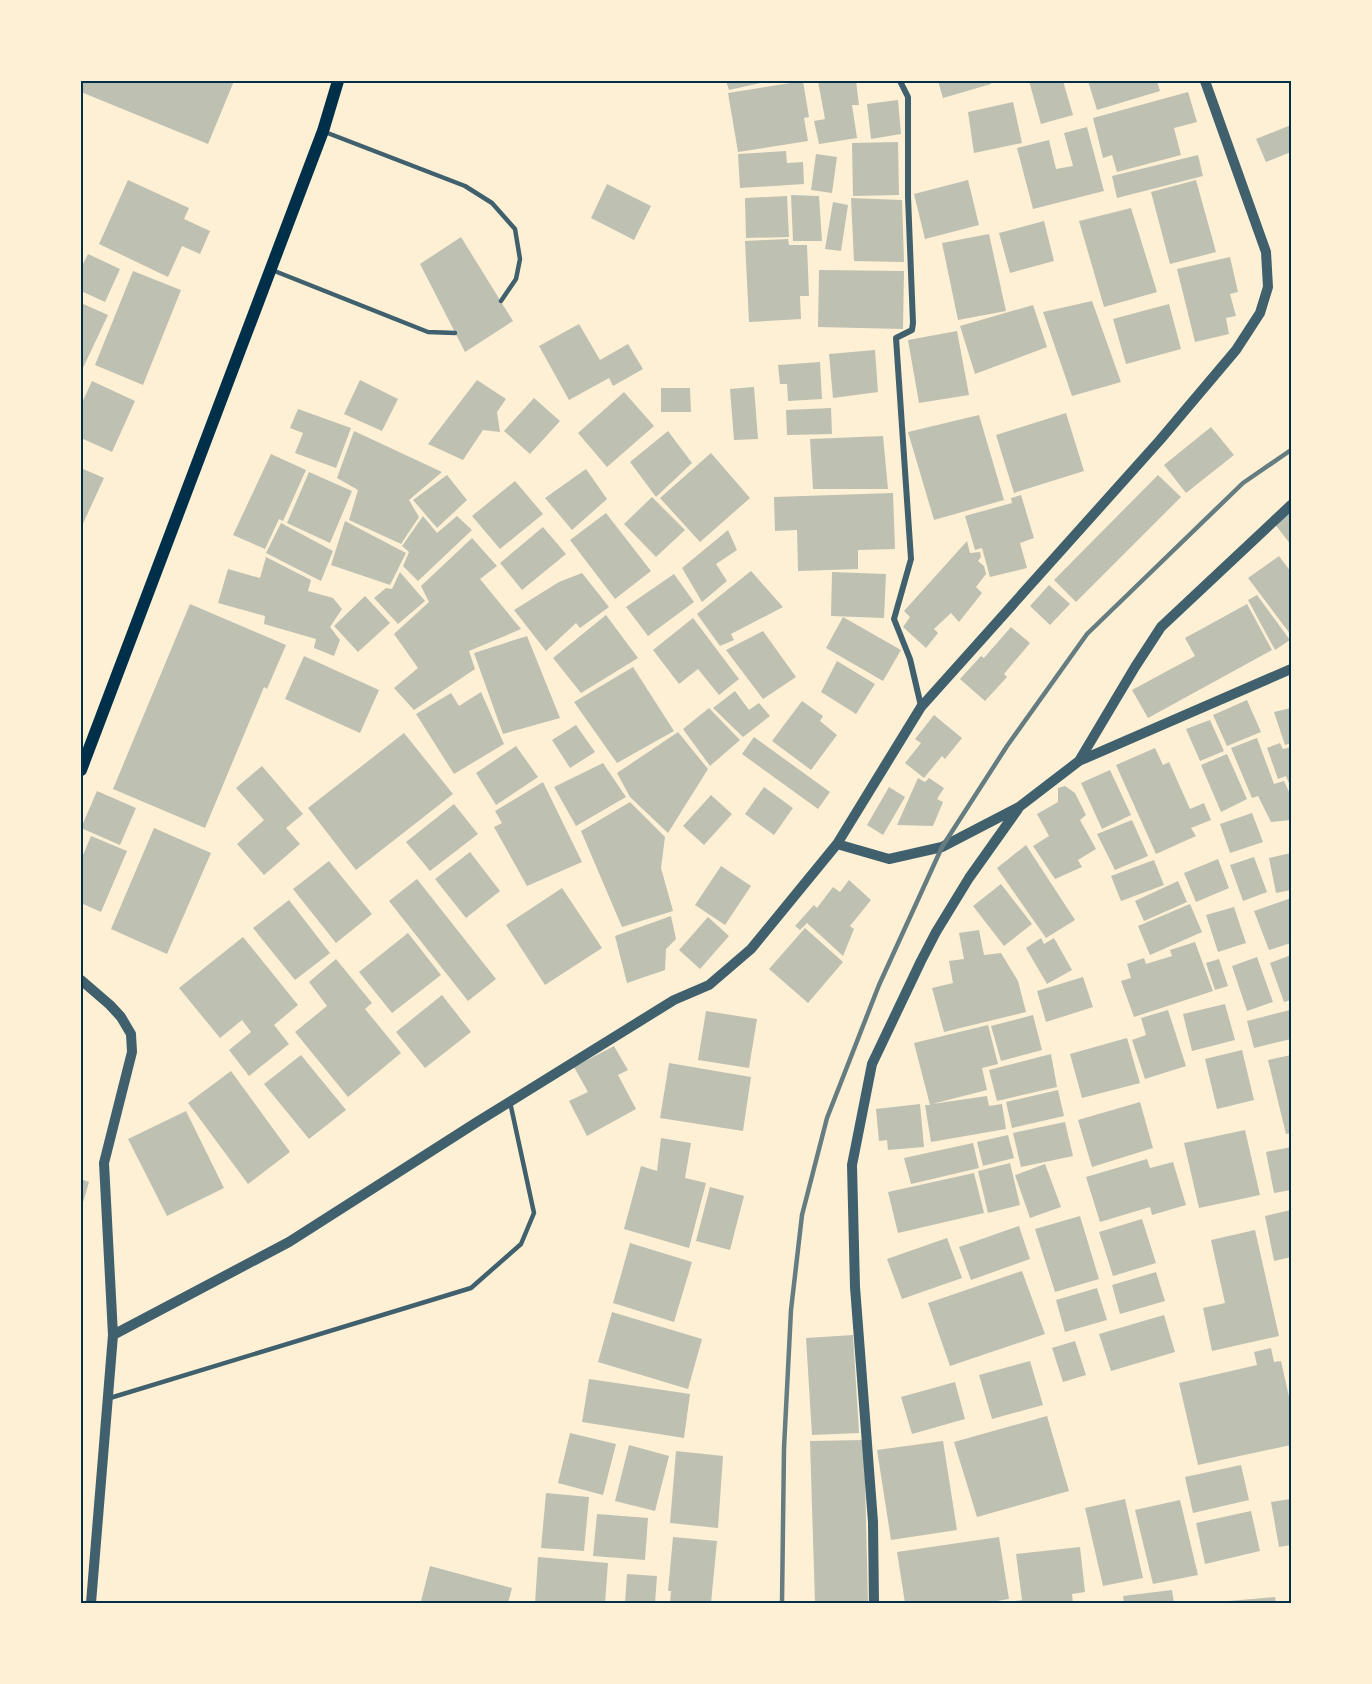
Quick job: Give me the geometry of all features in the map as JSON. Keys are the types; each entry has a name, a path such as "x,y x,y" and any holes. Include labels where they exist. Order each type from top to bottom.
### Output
{"main road":[{"path":"81,770 323,131 338,81"}],"street":[{"path":"900,81 908,97 908,197 913,323 912,330 896,338 911,559 894,619 910,659 921,707"},
{"path":"113,1335 289,1242 674,1000 709,985 751,949 837,844 921,707 1160,440 1236,350 1260,313 1268,287 1266,252 1205,81"},
{"path":"1079,761 1161,627 1291,506"},
{"path":"837,844 889,859 942,847 1019,807 1079,761 1291,669"},
{"path":"874,1603 873,1522 856,1298 852,1165 872,1064 916,971 969,878 1019,807"},
{"path":"81,980 110,1005 131,1034 132,1052 104,1163 113,1335 91,1603"}],"lane":[{"path":"323,131 465,186 492,203 515,229 520,259 516,279 501,301"},
{"path":"270,270 428,332 455,333"},
{"path":"108,1398 471,1288 521,1244 534,1213 510,1102"}],"building":[{"path":"81,81 234,81 208,144 81,92"},
{"path":"726,81 765,81 765,82 729,90"},
{"path":"803,81 809,117 804,118 808,141 738,152 728,93"},
{"path":"818,81 856,81 859,105 852,105 857,138 819,144 814,121 825,119"},
{"path":"938,81 990,81 991,84 943,98"},
{"path":"1029,81 1063,81 1073,115 1041,124"},
{"path":"1088,81 1157,81 1160,91 1097,110"},
{"path":"1188,92 1197,122 1174,128 1181,155 1117,172 1112,155 1103,158 1093,118"},
{"path":"898,100 901,134 871,139 867,104"},
{"path":"1013,102 1022,143 974,153 968,112"},
{"path":"1291,125 1291,152 1266,162 1256,139"},
{"path":"1087,127 1104,191 1033,209 1017,148 1049,140 1056,169 1073,166 1064,133"},
{"path":"898,142 899,195 853,196 852,143"},
{"path":"786,151 787,163 803,162 804,184 740,188 738,154"},
{"path":"816,154 837,157 832,193 811,190"},
{"path":"1198,155 1203,176 1117,198 1112,176"},
{"path":"128,180 189,208 184,219 210,231 200,254 182,246 168,277 99,244"},
{"path":"968,180 979,225 925,239 914,194"},
{"path":"1196,180 1216,252 1170,264 1151,192"},
{"path":"607,184 651,206 634,240 591,218"},
{"path":"791,195 819,196 822,241 793,241"},
{"path":"787,196 789,237 746,238 745,198"},
{"path":"851,198 902,200 904,262 854,261"},
{"path":"833,202 848,205 841,251 825,249"},
{"path":"1131,208 1157,292 1104,307 1079,221"},
{"path":"1044,221 1054,261 1010,273 999,233"},
{"path":"989,234 1006,311 958,320 942,243"},
{"path":"461,237 513,321 465,352 420,264"},
{"path":"788,239 789,245 807,245 809,296 800,296 801,319 749,322 745,241"},
{"path":"88,254 120,269 105,302 81,291 81,268"},
{"path":"1230,257 1238,292 1230,294 1236,316 1226,318 1229,334 1195,342 1177,269"},
{"path":"819,270 904,271 903,329 818,327"},
{"path":"133,271 181,290 143,385 95,365"},
{"path":"1092,301 1121,382 1072,396 1043,312"},
{"path":"81,303 108,315 81,372"},
{"path":"1169,304 1181,349 1126,364 1113,319"},
{"path":"1033,305 1047,347 975,374 960,326"},
{"path":"579,324 600,360 628,344 643,369 613,386 609,378 569,400 539,346"},
{"path":"957,331 969,395 919,403 908,340"},
{"path":"875,350 878,392 833,398 829,354"},
{"path":"820,362 822,399 788,401 787,384 780,384 778,365"},
{"path":"360,380 398,399 382,431 344,414"},
{"path":"477,380 506,399 497,412 500,432 483,430 463,460 428,444"},
{"path":"92,381 135,401 112,452 81,438 81,405"},
{"path":"754,387 758,439 734,440 730,389"},
{"path":"661,388 690,388 691,412 661,412"},
{"path":"624,392 654,426 607,467 578,433"},
{"path":"534,398 560,421 530,454 504,431"},
{"path":"831,408 832,434 787,435 786,410"},
{"path":"298,409 351,428 336,468 295,453 303,433 290,428"},
{"path":"1066,413 1084,471 1014,493 996,435"},
{"path":"979,415 1004,500 934,520 908,432"},
{"path":"1211,427 1234,455 1186,493 1164,465"},
{"path":"354,431 442,472 409,500 419,517 401,544 349,520 358,490 337,478"},
{"path":"668,431 692,463 656,497 630,462"},
{"path":"883,436 888,489 813,489 810,439"},
{"path":"711,453 750,498 700,542 660,498"},
{"path":"271,454 306,470 283,521 279,519 265,549 233,535"},
{"path":"81,468 104,478 81,528"},
{"path":"586,469 607,499 572,530 545,498"},
{"path":"309,472 352,491 330,543 287,523"},
{"path":"447,475 467,500 437,528 413,500"},
{"path":"1158,475 1181,497 1076,602 1054,580"},
{"path":"515,481 543,514 500,549 472,516"},
{"path":"893,493 895,549 858,550 858,569 798,571 797,530 775,531 774,497"},
{"path":"1021,495 1034,538 1020,543 1027,568 990,577 982,548 975,550 965,516 1012,503 1011,498"},
{"path":"652,497 685,530 656,557 624,524"},
{"path":"1291,510 1291,545 1274,523"},
{"path":"606,513 651,571 615,599 570,540"},
{"path":"423,516 437,533 457,516 472,530 418,581 403,566 409,552 402,546"},
{"path":"345,521 406,553 390,585 331,565"},
{"path":"281,523 333,551 321,581 266,553"},
{"path":"543,527 566,554 522,590 500,563"},
{"path":"728,530 737,550 716,564 727,581 702,602 682,568"},
{"path":"472,538 497,566 480,579 521,629 469,651 475,669 414,710 394,688 418,668 394,634 429,602 421,586"},
{"path":"967,541 970,553 980,552 981,557 978,561 984,566 986,574 976,587 982,593 959,622 951,613 934,629 938,633 926,648 903,627 910,617 904,611"},
{"path":"1279,556 1291,572 1291,635 1248,578"},
{"path":"266,557 311,580 308,591 333,598 342,609 330,627 340,640 334,656 314,648 316,639 264,624 265,616 218,603 228,569 260,578"},
{"path":"751,571 783,607 731,634 734,640 720,646 697,614"},
{"path":"400,572 425,601 398,624 374,598 386,588 392,589"},
{"path":"832,572 886,574 884,618 831,616"},
{"path":"582,573 609,607 580,628 576,623 546,651 514,610 559,582"},
{"path":"674,574 694,602 648,636 626,607"},
{"path":"1049,585 1070,604 1050,625 1030,606"},
{"path":"1257,595 1290,640 1275,650 1248,600"},
{"path":"365,596 390,623 358,652 334,626"},
{"path":"190,604 286,645 267,689 264,687 205,828 113,789"},
{"path":"1247,604 1272,650 1148,718 1132,690 1195,656 1185,638"},
{"path":"606,615 638,658 581,693 553,658"},
{"path":"843,617 901,650 883,681 826,648"},
{"path":"693,618 739,679 719,695 698,669 679,684 653,650"},
{"path":"1011,627 1030,643 1004,674 1007,677 985,701 960,679 981,656 984,658"},
{"path":"763,631 796,677 763,699 726,650"},
{"path":"527,636 560,718 503,734 474,653"},
{"path":"304,656 379,690 360,733 285,699"},
{"path":"837,661 875,684 856,714 821,692"},
{"path":"633,667 674,731 617,763 574,702"},
{"path":"735,691 749,710 759,703 770,716 743,737 713,708"},
{"path":"481,692 504,744 454,774 416,714 451,693 459,706"},
{"path":"1247,700 1261,732 1227,746 1213,715"},
{"path":"802,701 823,716 820,721 837,735 811,770 772,741"},
{"path":"709,708 740,740 710,766 683,729"},
{"path":"1291,708 1291,743 1285,745 1274,712"},
{"path":"934,715 962,738 945,759 942,756 924,778 905,763 921,743 915,739"},
{"path":"1210,720 1224,751 1200,761 1186,729"},
{"path":"576,725 595,752 570,768 552,740"},
{"path":"678,732 708,769 668,833 630,797 617,773"},
{"path":"404,733 453,794 356,870 308,808"},
{"path":"754,737 830,792 818,809 742,754"},
{"path":"1257,738 1274,784 1284,781 1291,796 1291,820 1271,822 1258,796 1252,798 1231,748"},
{"path":"1280,743 1283,749 1291,747 1291,788 1286,776 1278,779 1267,748"},
{"path":"516,746 538,777 496,805 476,773"},
{"path":"1155,748 1163,765 1169,762 1190,809 1204,803 1211,820 1191,828 1196,836 1156,854 1116,765"},
{"path":"1227,754 1247,799 1221,812 1201,765"},
{"path":"603,763 626,797 576,826 554,787"},
{"path":"262,766 303,814 286,828 300,844 264,875 237,844 264,820 236,788"},
{"path":"1110,770 1131,815 1102,829 1081,783"},
{"path":"918,778 925,782 929,778 944,788 937,799 943,802 933,826 897,825"},
{"path":"543,782 582,862 527,886 494,827 502,823 495,811"},
{"path":"1065,786 1075,793 1086,815 1080,820 1096,849 1078,860 1082,867 1055,879 1033,846 1049,836 1037,814 1058,802 1058,788"},
{"path":"764,787 793,808 774,835 745,814"},
{"path":"889,787 905,797 883,835 867,825"},
{"path":"97,791 136,808 120,845 81,828"},
{"path":"711,795 732,814 704,845 683,826"},
{"path":"630,802 665,837 661,868 673,911 622,927 581,831"},
{"path":"454,804 478,834 430,871 406,842"},
{"path":"1252,813 1263,842 1230,853 1220,824"},
{"path":"1132,820 1148,856 1115,870 1097,834"},
{"path":"154,828 211,853 167,954 111,929"},
{"path":"91,836 127,851 101,912 81,903 81,860"},
{"path":"1026,845 1075,920 1046,938 997,868"},
{"path":"470,852 500,891 466,918 435,879"},
{"path":"1291,853 1291,890 1276,893 1269,858"},
{"path":"1254,857 1267,892 1243,901 1230,865"},
{"path":"1218,859 1229,888 1196,902 1184,873"},
{"path":"1154,860 1164,885 1121,901 1111,876"},
{"path":"329,861 372,914 336,943 293,889"},
{"path":"721,866 751,886 725,925 695,905"},
{"path":"417,879 496,979 468,1001 389,901"},
{"path":"849,880 871,900 850,926 854,929 843,956 807,923 800,930 795,926 814,905 817,908 833,887 840,892"},
{"path":"1178,881 1187,902 1144,921 1135,901"},
{"path":"1001,884 1032,924 1004,946 973,906"},
{"path":"562,888 602,948 545,985 506,925"},
{"path":"1291,898 1291,943 1269,950 1254,911"},
{"path":"289,900 330,953 295,980 253,928"},
{"path":"1190,904 1202,932 1150,955 1138,926"},
{"path":"1234,907 1246,943 1218,952 1206,915"},
{"path":"671,916 676,939 666,949 665,970 627,983 615,936"},
{"path":"708,917 729,936 700,969 679,950"},
{"path":"805,928 843,962 808,1003 769,969"},
{"path":"979,930 984,955 1001,953 1018,981 1026,1012 944,1032 932,988 953,983 949,961 964,959 959,933"},
{"path":"408,933 441,975 392,1013 359,972"},
{"path":"243,937 298,1005 274,1025 289,1044 249,1076 229,1050 251,1032 242,1020 220,1038 179,988"},
{"path":"1041,938 1044,944 1054,938 1072,970 1047,984 1026,948"},
{"path":"1195,942 1213,991 1134,1017 1121,981 1131,978 1127,964 1144,958 1146,964 1172,956 1170,950"},
{"path":"1291,955 1291,1000 1284,1002 1270,963"},
{"path":"1257,957 1273,1002 1247,1011 1232,966"},
{"path":"336,959 372,1003 365,1009 401,1053 348,1097 295,1032 327,1006 309,982"},
{"path":"1219,959 1228,986 1215,990 1206,963"},
{"path":"1083,977 1093,1007 1046,1022 1037,991"},
{"path":"442,995 471,1032 425,1068 396,1032"},
{"path":"1225,1004 1235,1040 1192,1051 1183,1014"},
{"path":"1168,1010 1186,1066 1145,1079 1132,1040 1146,1035 1141,1018"},
{"path":"1290,1010 1291,1039 1254,1048 1247,1021"},
{"path":"706,1011 757,1019 749,1068 698,1060"},
{"path":"1033,1015 1042,1050 1001,1061 991,1026"},
{"path":"988,1025 998,1064 982,1068 987,1090 932,1104 987,1096 989,1106 1002,1104 1006,1129 931,1142 925,1105 930,1105 914,1043"},
{"path":"1127,1038 1140,1083 1082,1098 1070,1054"},
{"path":"614,1046 628,1070 618,1075 636,1109 587,1136 569,1101 588,1092 574,1067"},
{"path":"1242,1050 1254,1100 1217,1109 1205,1059"},
{"path":"1051,1054 1057,1087 997,1101 989,1070"},
{"path":"301,1055 346,1110 309,1139 264,1084"},
{"path":"1291,1055 1291,1133 1286,1134 1268,1060"},
{"path":"669,1063 751,1077 743,1131 660,1118"},
{"path":"231,1071 290,1152 248,1184 188,1103"},
{"path":"1058,1090 1064,1116 1012,1128 1006,1102"},
{"path":"1140,1102 1153,1148 1092,1167 1078,1120"},
{"path":"920,1104 924,1147 888,1150 887,1140 879,1141 876,1109"},
{"path":"186,1111 224,1188 167,1216 128,1139"},
{"path":"1065,1122 1073,1156 1021,1167 1013,1133"},
{"path":"1245,1130 1260,1195 1199,1208 1184,1143"},
{"path":"1008,1135 1014,1158 983,1166 977,1142"},
{"path":"661,1138 691,1143 685,1178 706,1183 689,1248 624,1229 641,1166 657,1171"},
{"path":"973,1143 979,1168 911,1184 904,1158"},
{"path":"1291,1147 1291,1190 1274,1193 1266,1152"},
{"path":"1147,1159 1150,1168 1173,1162 1186,1205 1152,1215 1150,1207 1100,1222 1086,1177"},
{"path":"1010,1163 1020,1205 988,1213 978,1171"},
{"path":"1045,1164 1061,1207 1030,1218 1015,1175"},
{"path":"974,1173 984,1213 898,1233 888,1192"},
{"path":"81,1179 89,1182 82,1206 81,1206"},
{"path":"710,1187 744,1196 730,1250 696,1241"},
{"path":"1291,1210 1291,1257 1274,1261 1265,1216"},
{"path":"1080,1216 1099,1279 1055,1292 1035,1229"},
{"path":"1142,1219 1156,1263 1113,1276 1099,1232"},
{"path":"1019,1226 1030,1259 971,1280 959,1247"},
{"path":"1255,1230 1279,1336 1212,1351 1203,1308 1225,1303 1211,1240"},
{"path":"947,1238 962,1278 902,1299 887,1259"},
{"path":"630,1243 692,1262 674,1322 613,1303"},
{"path":"1022,1271 1045,1334 950,1366 928,1303"},
{"path":"1156,1272 1165,1301 1120,1314 1112,1285"},
{"path":"1097,1288 1107,1320 1065,1332 1056,1300"},
{"path":"612,1312 702,1339 688,1389 598,1362"},
{"path":"1164,1315 1175,1352 1111,1371 1099,1334"},
{"path":"853,1335 859,1433 812,1435 806,1338"},
{"path":"1075,1341 1086,1375 1063,1382 1052,1348"},
{"path":"1271,1348 1274,1362 1281,1361 1291,1406 1291,1445 1198,1465 1179,1383 1257,1365 1254,1352"},
{"path":"1030,1361 1043,1405 992,1419 979,1375"},
{"path":"589,1379 690,1394 684,1438 582,1422"},
{"path":"955,1382 965,1419 912,1434 901,1397"},
{"path":"1047,1416 1069,1491 977,1517 954,1442"},
{"path":"570,1433 616,1444 603,1495 558,1483"},
{"path":"864,1440 868,1603 815,1603 810,1441"},
{"path":"943,1441 957,1530 891,1540 877,1450"},
{"path":"629,1445 669,1456 655,1511 615,1501"},
{"path":"676,1451 723,1456 718,1528 670,1523"},
{"path":"1241,1465 1249,1500 1193,1513 1185,1477"},
{"path":"546,1493 589,1497 584,1551 541,1548"},
{"path":"1125,1499 1143,1578 1103,1586 1085,1508"},
{"path":"1291,1499 1291,1545 1279,1547 1271,1502"},
{"path":"1180,1500 1198,1575 1153,1584 1135,1510"},
{"path":"1251,1511 1260,1551 1205,1564 1196,1523"},
{"path":"597,1514 648,1518 645,1560 593,1556"},
{"path":"673,1537 717,1541 711,1603 670,1603 671,1591 668,1591"},
{"path":"999,1537 1009,1599 985,1603 905,1603 897,1552"},
{"path":"1080,1547 1085,1592 1072,1594 1073,1603 1015,1603 1015,1601 1022,1600 1016,1554"},
{"path":"538,1557 608,1563 605,1603 535,1603"},
{"path":"430,1566 512,1588 508,1603 429,1603 421,1601"},
{"path":"627,1574 657,1576 655,1603 625,1603"},
{"path":"1172,1590 1174,1603 1124,1603 1123,1596"},
{"path":"1275,1597 1276,1603 1229,1603 1229,1601"}],"railway":[{"path":"782,1603 784,1448 791,1310 802,1215 827,1118 879,985 942,847 1007,746 1087,634 1243,483 1291,450"}]}
